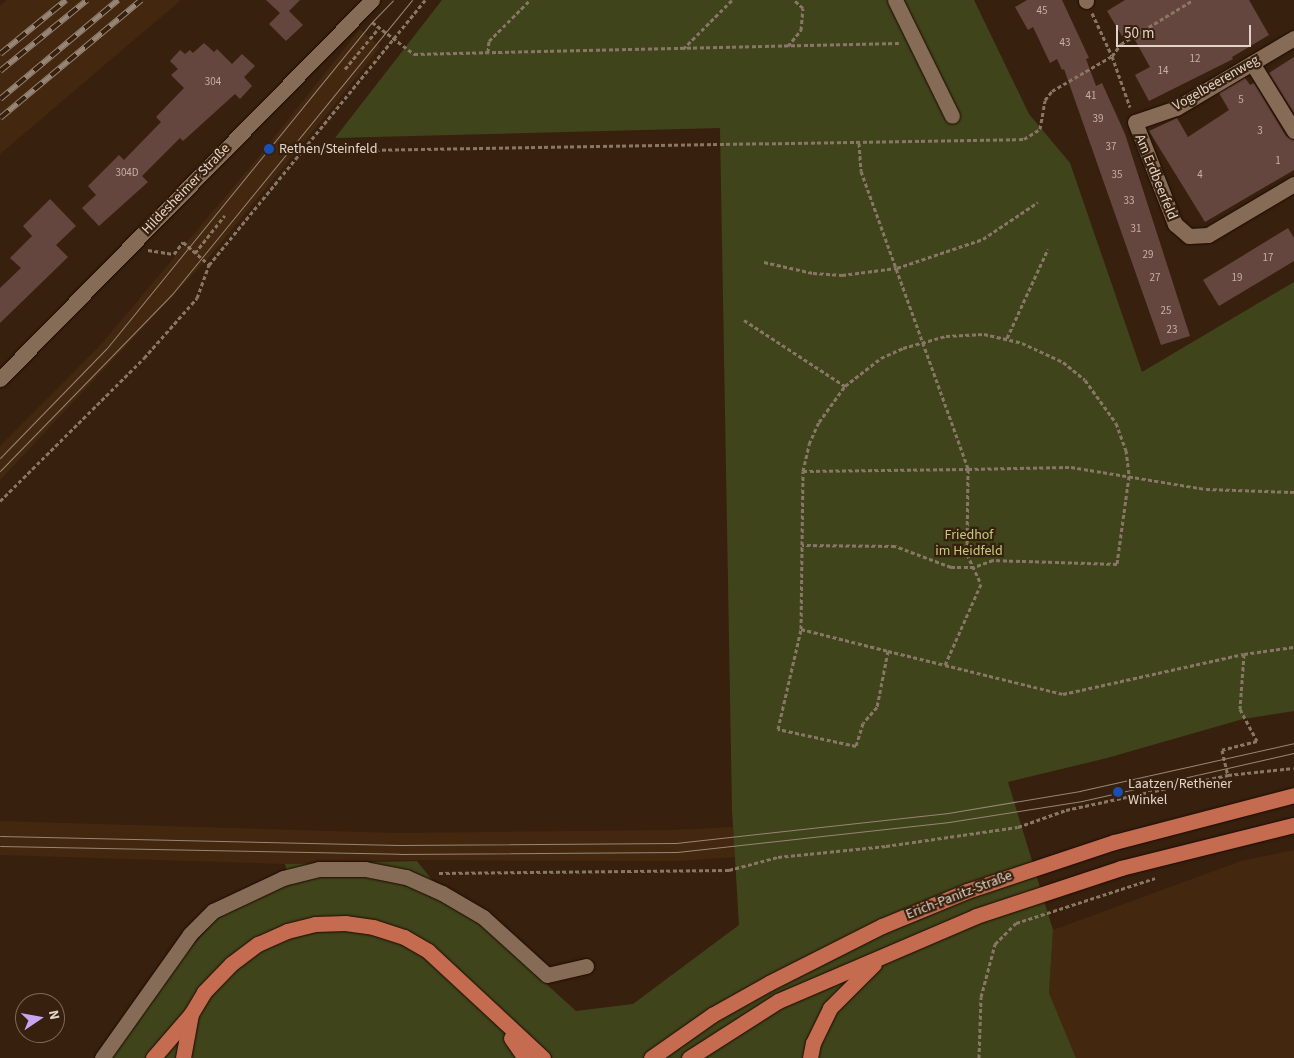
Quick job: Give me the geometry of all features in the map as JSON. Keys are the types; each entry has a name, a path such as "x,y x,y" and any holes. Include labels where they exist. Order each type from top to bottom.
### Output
{"main road":[{"name":"Erich-Panitz-Straße","path":"651,1058 712,1015 786,974 882,926 967,891 1114,842 1294,795"},
{"name":"Erich-Panitz-Straße","path":"689,1058 778,1001 891,951 1056,887 1294,825"},
{"path":"153,1058 191,1014 204,992 231,964 258,944 287,931 315,924 345,923 373,927 404,937 428,951 543,1058"},
{"path":"810,1058 813,1043 830,1008 859,977 891,951"},
{"path":"183,1058 191,1014"},
{"path":"498,1018 525,1058"},
{"path":"638,1058 674,1040"}],"street":[{"name":"Hildesheimer Straße","path":"0,379 372,0"},
{"path":"895,0 952,116"},
{"name":"Vogelbeerenweg","path":"1135,122 1176,108 1294,38"},
{"path":"1252,63 1294,131"},
{"name":"Am Erdbeerfeld","path":"1135,122 1175,224 1188,236 1208,235 1294,184"},
{"path":"102,1058 190,934 213,911 282,878 319,869 365,869 406,877 442,892 483,917 546,975 586,966"}],"path":[{"path":"0,501 144,358 197,298 209,265 304,151 425,0"},
{"path":"488,52 489,41 530,0"},
{"path":"683,49 732,0"},
{"path":"788,46 801,30 803,8 794,0"},
{"path":"304,151 1024,139 1040,129 1045,100 1052,91 1112,56 1120,44 1193,0"},
{"name":"Am Erdbeerfeld","path":"1086,1 1112,56 1135,122"},
{"path":"361,11 378,29 414,54 897,44 914,38"},
{"path":"345,69 378,29"},
{"path":"859,143 861,170 968,469 967,554 981,584 946,665"},
{"path":"764,262 813,273 842,275 897,268 983,238 1038,202"},
{"path":"195,253 225,215"},
{"path":"130,246 165,254 174,254 183,242 209,265"},
{"path":"1007,338 1048,249"},
{"path":"744,320 845,386"},
{"path":"802,545 895,546 951,567 974,567 993,560 1117,564 1129,476 1126,450 1116,423 1085,380 1042,351 1007,338 966,334 922,342 881,358 845,386 819,422 803,471 802,545 801,629 778,729 856,746 863,723 877,707 888,651"},
{"path":"803,471 1070,467 1206,489 1294,492"},
{"path":"801,629 1063,694 1244,654 1294,647"},
{"path":"1228,776 1222,750 1257,741 1240,708 1244,654"},
{"path":"1238,746 1242,748"},
{"path":"432,874 729,870 778,856 886,846 1018,827 1066,810 1228,776 1294,768"},
{"path":"1221,774 1228,776"},
{"path":"980,1058 981,997 992,953 995,944 1016,923 1165,875"}],"shaded area":[{"path":"7,0 181,0 0,154 0,6"},
{"path":"360,29 380,47 335,104 210,256 0,480 0,446 98,348 252,165"},
{"path":"0,821 397,833 674,830 733,827 735,857 679,861 398,860 285,864 0,855"},
{"path":"1294,850 1294,1058 1076,1058 1049,993 1053,930 1241,861"}],"green space":[{"name":"Friedhof im Heidfeld","path":"442,0 974,0 1029,114 1070,163 1142,372 1294,282 1294,711 1243,719 1107,758 1008,782 1053,930 1049,993 1076,1058 112,1058 174,966 217,919 253,897 289,883 285,864 417,861 432,880 576,1011 633,1004 739,925 732,810 720,128 335,138"}],"building":[{"path":"266,0 300,0 289,11 303,25 286,41 269,24 280,13"},
{"path":"1027,0 1062,0 1089,58 1086,59 1096,86 1102,83 1125,134 1190,336 1161,345 1064,69 1062,70 1057,59 1050,63 1033,27 1028,30 1015,7"},
{"path":"1125,0 1249,0 1269,35 1232,57 1233,59 1149,101 1135,75 1150,67 1130,31 1122,36 1107,11"},
{"path":"204,43 214,52 217,49 232,64 242,54 255,66 244,77 252,86 240,99 235,94 183,141 180,138 142,176 148,182 99,226 82,208 96,195 88,186 119,155 124,160 161,122 156,117 184,88 171,75 178,69 170,61 180,50 185,54 190,50 193,53"},
{"path":"1294,57 1294,113 1269,73"},
{"path":"1245,78 1250,85 1254,83 1286,136 1294,140 1294,170 1205,222 1149,131 1177,118 1188,137 1229,110 1219,93"},
{"path":"50,199 76,226 56,245 68,257 0,323 0,288 21,268 10,258 32,236 23,226"},
{"path":"1288,228 1294,238 1294,261 1219,306 1203,280"}],"tram line":[{"path":"0,458 107,348 372,22 393,0"},
{"path":"0,471 173,293 412,0"},
{"path":"0,836 399,845 676,843 948,813 1080,791 1294,743"},
{"path":"0,846 399,854 677,852 949,822 1082,801 1294,753"}],"railway":[{"path":"0,54 66,0"},
{"path":"0,71 87,0"},
{"path":"0,99 118,0"},
{"path":"0,118 141,0"}],"place":[{"name":"Rethen/Steinfeld","path":"269,149"},
{"name":"Laatzen/Rethener Winkel","path":"1118,792"}]}
